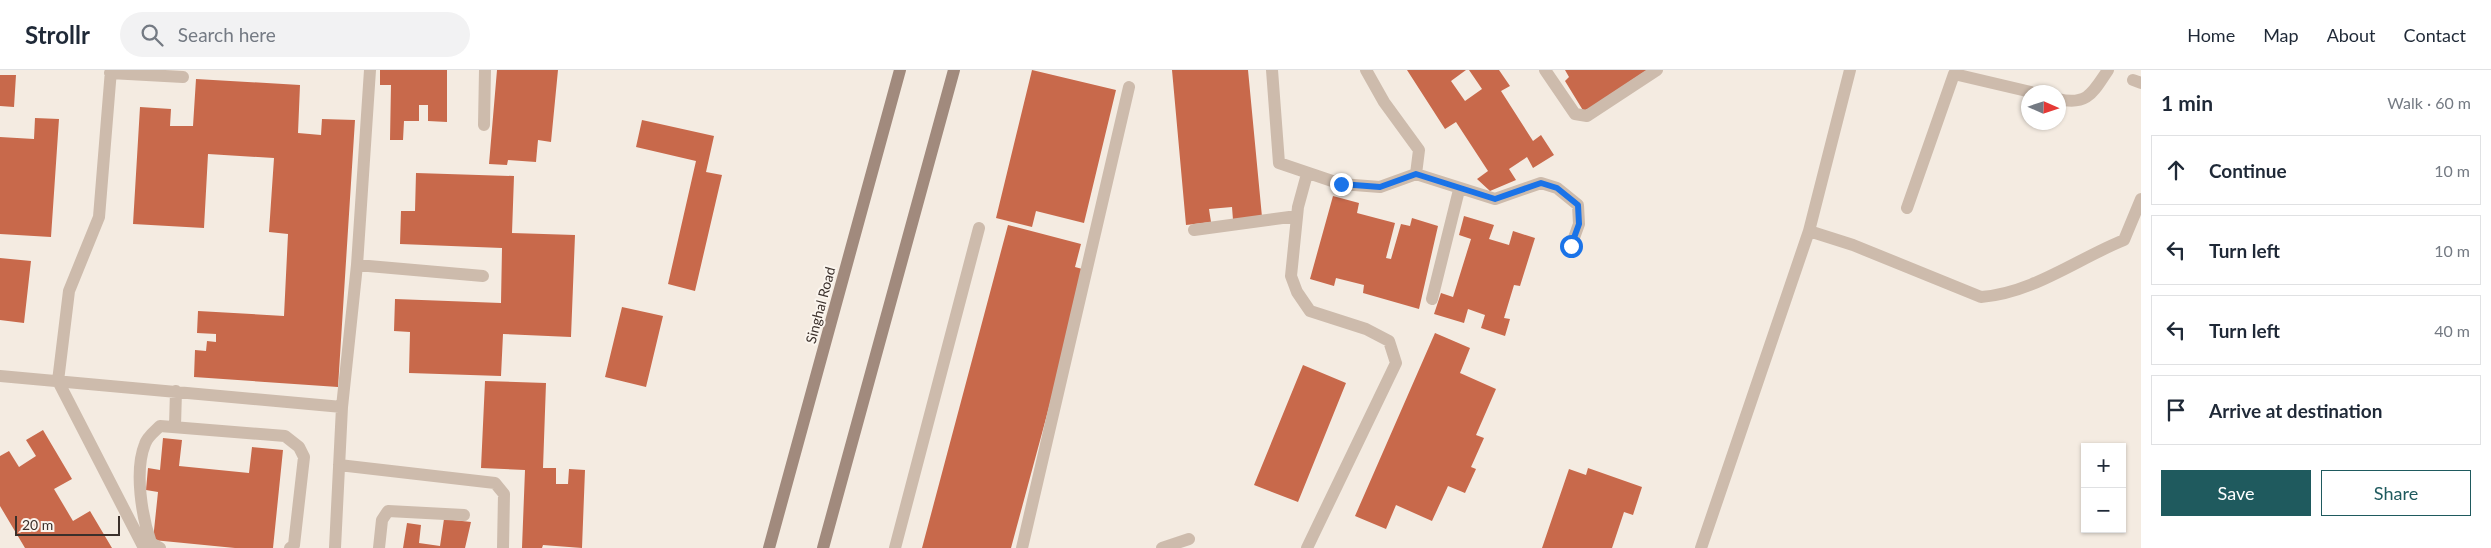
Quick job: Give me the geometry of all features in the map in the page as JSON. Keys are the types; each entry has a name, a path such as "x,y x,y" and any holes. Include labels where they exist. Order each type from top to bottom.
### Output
{"street":[{"path":"335,548 342,407 357,264 370,70"},
{"path":"484,125 485,70"},
{"name":"Singhal Road","path":"769,548 900,70"},
{"path":"826,547 954,70"},
{"path":"1272,70 1279,163 1341,184 1380,187 1416,174 1460,190 1495,199 1541,183 1557,188 1578,205 1579,224 1571,246"},
{"path":"1366,70 1384,102 1419,150 1416,174"},
{"path":"1545,70 1575,114 1587,116 1657,70"},
{"path":"1701,548 1808,231 1850,70"},
{"path":"2066,101 2073,103 2091,95 2108,70"},
{"path":"144,548 58,381 69,291 99,217 110,71 183,76"},
{"path":"1907,208 1954,72 2021,89"},
{"path":"1022,548 1129,88"},
{"path":"1307,174 1297,216 1291,276 1297,292 1310,311 1366,329 1389,341 1396,363 1307,548"},
{"path":"1432,299 1460,190"},
{"path":"1808,231 1852,245 1981,297 1996,296 2031,286 2124,240 2141,199"},
{"path":"1194,230 1297,216"},
{"path":"895,548 979,228"},
{"path":"357,264 483,276"},
{"path":"0,376 342,407"},
{"path":"175,426 176,391"},
{"path":"160,548 151,543 144,523 140,474 145,443 160,426 286,436 299,446 304,457 294,544 290,548"},
{"path":"339,465 495,483 504,494 503,548"},
{"path":"379,548 382,520 388,511 464,515"},
{"path":"1162,548 1189,539"}],"building":[{"path":"380,70 447,70 447,122 428,121 428,105 419,105 419,121 404,121 403,140 390,140 391,85 380,85"},
{"path":"497,70 558,70 551,142 538,140 536,162 508,160 507,165 489,164"},
{"path":"1032,70 1116,90 1084,223 1036,211 1032,227 996,218"},
{"path":"1172,70 1248,70 1262,217 1233,220 1232,207 1209,209 1211,222 1186,225"},
{"path":"1407,70 1466,70 1451,81 1465,101 1482,89 1469,70 1499,70 1510,86 1501,91 1533,141 1541,135 1554,155 1533,168 1527,157 1509,169 1516,180 1490,191 1477,179 1488,171 1456,122 1445,129"},
{"path":"1565,70 1647,70 1584,112 1565,81 1569,77"},
{"path":"0,75 16,75 14,107 0,106"},
{"path":"196,79 300,85 298,133 321,135 322,119 355,120 338,387 194,377 195,350 206,351 207,341 216,342 216,334 197,333 198,311 284,316 288,234 269,232 274,158 208,154 204,228 133,224 140,107 171,109 170,126 193,126"},
{"path":"35,118 59,119 51,237 0,234 0,137 34,139"},
{"path":"642,120 714,136 706,172 722,175 695,291 668,284 696,161 636,147"},
{"path":"416,173 514,176 512,233 575,235 571,337 503,334 501,376 409,373 410,332 394,331 395,299 501,303 502,248 400,244 401,211 415,211"},
{"path":"1333,196 1359,203 1357,213 1395,223 1386,258 1391,259 1401,224 1410,226 1412,218 1438,226 1419,309 1363,293 1364,285 1336,278 1334,286 1310,279"},
{"path":"1464,216 1494,225 1489,239 1509,245 1513,231 1535,238 1520,286 1514,285 1504,318 1510,319 1505,336 1481,328 1485,315 1468,309 1464,323 1434,314 1441,293 1453,297 1471,239 1459,235"},
{"path":"1008,225 1081,244 1075,267 1086,270 1011,548 922,548"},
{"path":"0,258 31,261 24,323 0,320"},
{"path":"622,307 663,316 646,387 605,377"},
{"path":"1435,333 1470,348 1460,373 1496,389 1476,435 1484,438 1471,467 1476,469 1465,493 1448,486 1432,521 1396,505 1386,529 1355,516"},
{"path":"1303,365 1346,383 1298,502 1254,485"},
{"path":"485,381 546,383 543,468 556,468 556,484 568,484 569,469 585,470 582,548 543,545 542,548 522,548 525,470 481,468"},
{"path":"43,430 72,479 54,489 73,521 90,511 112,548 25,548 0,506 0,456 9,451 19,467 36,456 26,440"},
{"path":"163,438 182,440 179,466 249,473 252,447 283,450 273,548 235,548 153,540 158,492 146,490 148,468 160,470"},
{"path":"1588,468 1642,487 1633,515 1624,512 1612,548 1542,548 1569,469 1586,475"},
{"path":"444,519 471,522 465,548 403,548 407,523 421,525 419,543 440,546"}],"route":[{"path":"1341,184 1380,187 1416,174 1472,194 1495,199 1541,183 1557,188 1578,205 1579,224 1571,246"}]}
